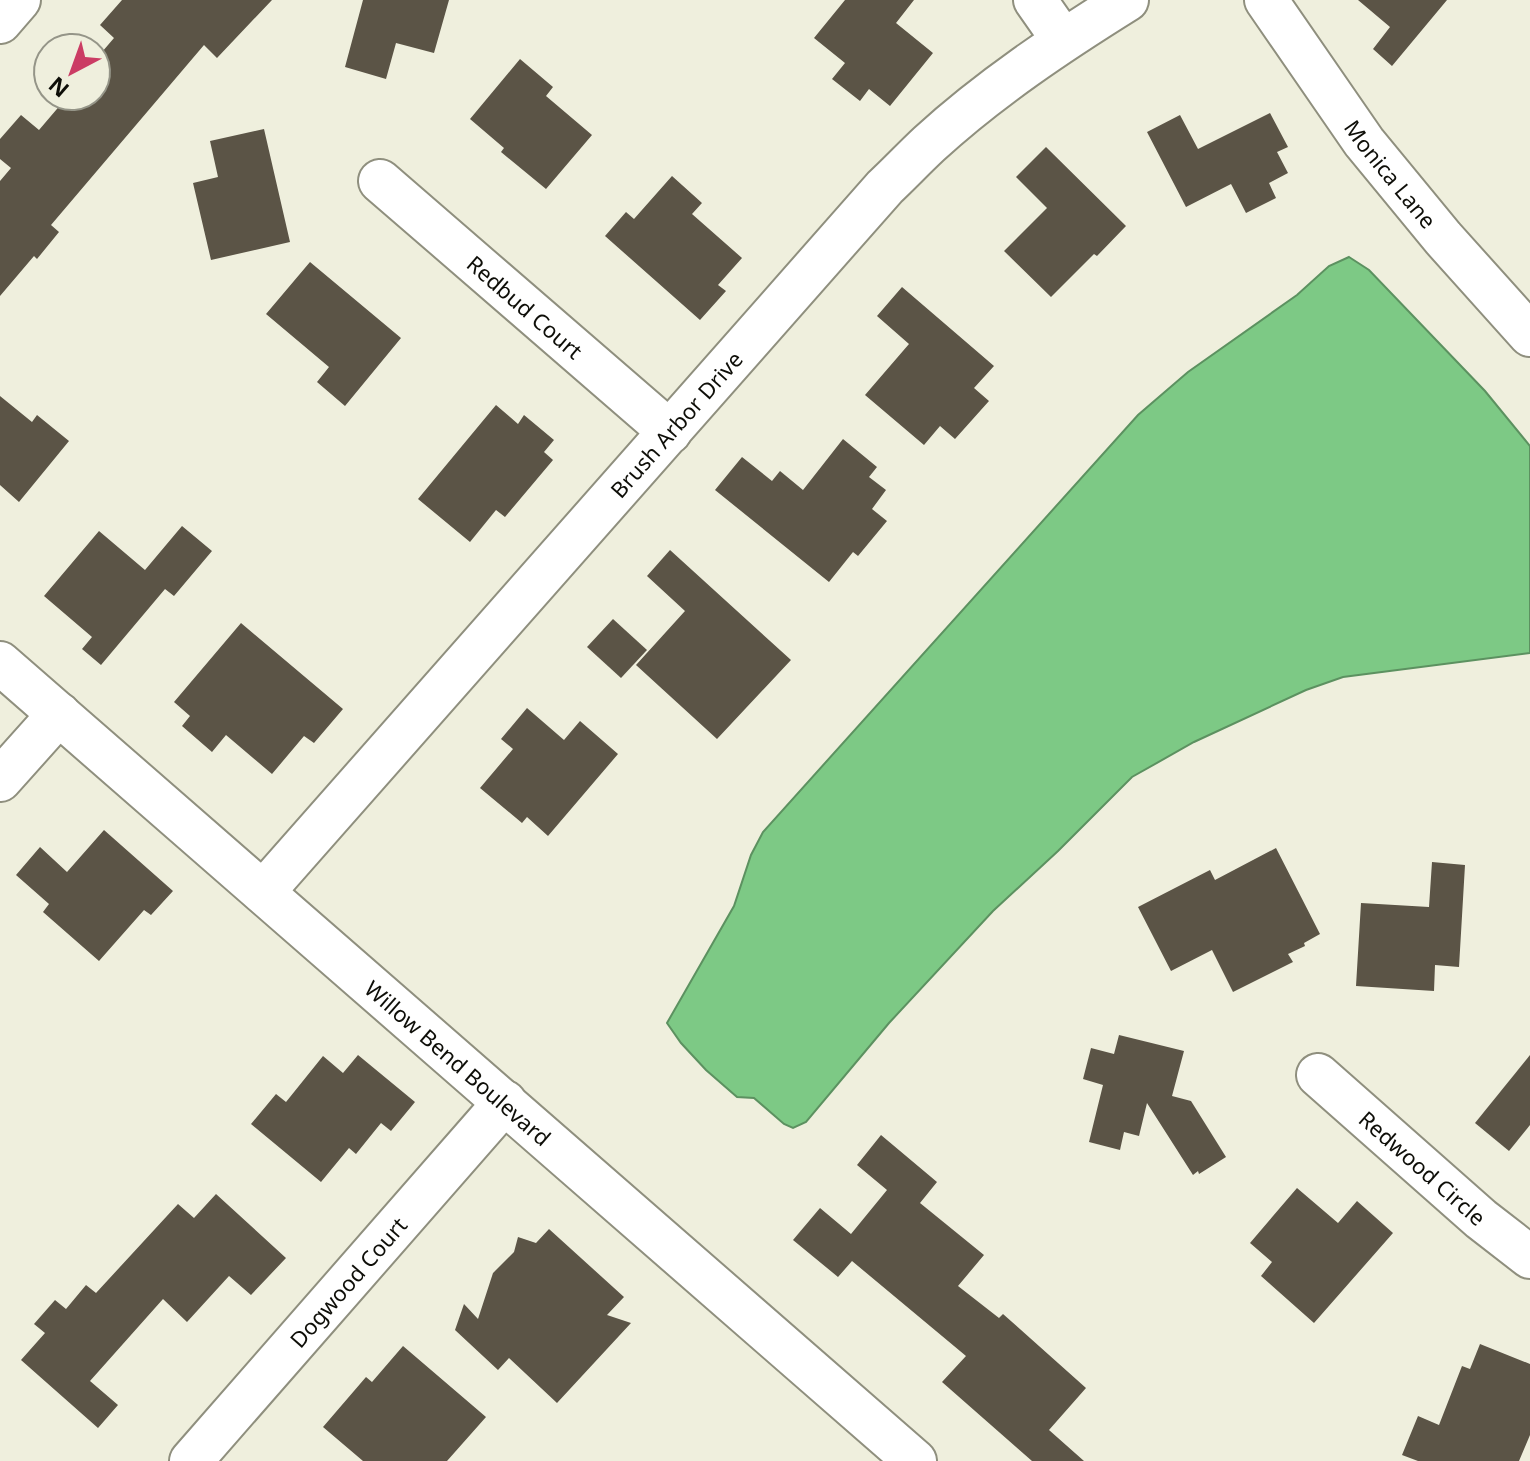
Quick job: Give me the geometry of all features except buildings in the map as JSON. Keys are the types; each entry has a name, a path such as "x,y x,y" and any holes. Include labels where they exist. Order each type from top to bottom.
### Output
{"street":[{"path":"0,22 19,0"},
{"path":"1035,0 1063,40"},
{"name":"Brush Arbor Drive","path":"263,892 885,187 969,111 1063,40 1127,0"},
{"name":"Monica Lane","path":"1266,0 1364,142 1443,238 1530,335"},
{"name":"Redbud Court","path":"380,181 670,432"},
{"name":"Willow Bend Boulevard","path":"0,663 915,1461"},
{"path":"0,780 59,714"},
{"name":"Redwood Circle","path":"1318,1075 1481,1219 1530,1257"},
{"name":"Dogwood Court","path":"191,1461 505,1102"}],"shaded area":[{"path":"1349,257 1369,270 1485,391 1530,446 1530,653 1343,677 1306,690 1194,742 1132,777 993,911 889,1023 806,1122 793,1128 754,1098 737,1097 706,1070 667,1023 734,906 751,855 763,832 1138,415 1188,372 1297,295 1329,266"}]}
